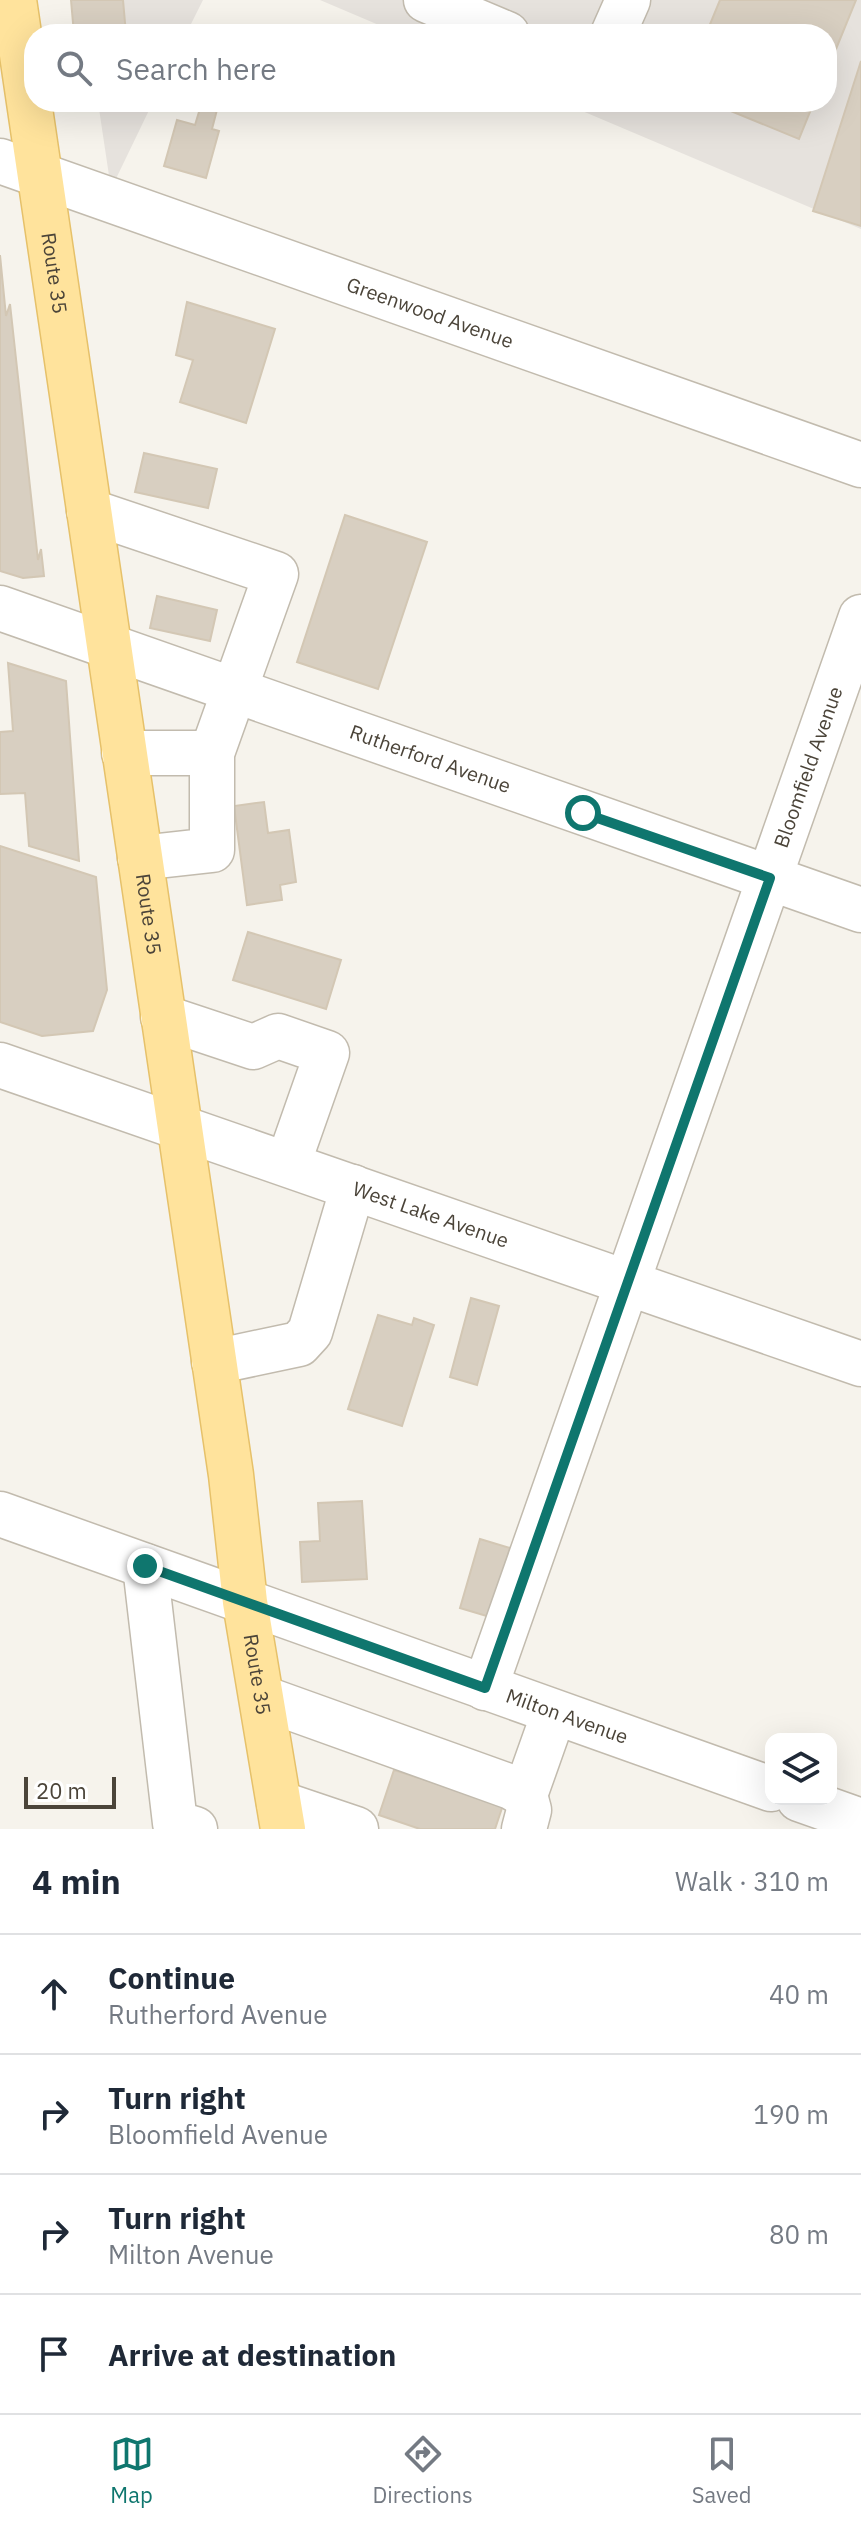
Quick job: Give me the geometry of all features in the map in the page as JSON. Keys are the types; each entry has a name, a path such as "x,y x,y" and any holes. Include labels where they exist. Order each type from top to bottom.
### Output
{"main road":[{"name":"Route 35","path":"14,0 24,67"},
{"name":"Route 35","path":"31,112 214,1362 245,1602 281,1822"}],"street":[{"path":"426,0 483,24"},
{"path":"617,24 628,0"},
{"name":"Greenwood Avenue","path":"0,161 861,465"},
{"path":"89,511 276,574 212,753 212,850 140,858"},
{"name":"Rutherford Avenue","path":"0,608 861,910"},
{"name":"Bloomfield Avenue","path":"485,1688 861,617"},
{"path":"124,753 212,753"},
{"path":"163,1017 253,1047 278,1036 327,1053 288,1164"},
{"name":"West Lake Avenue","path":"0,1065 625,1285 861,1364"},
{"path":"214,1362 299,1344 310,1332 353,1187"},
{"name":"Milton Avenue","path":"2,1521 145,1566 765,1787"},
{"path":"145,1566 175,1823 195,1829"},
{"path":"263,1698 511,1787 524,1812"},
{"path":"524,1812 554,1713"},
{"path":"816,1805 861,1821"},
{"path":"281,1822 356,1829"}],"shaded area":[{"path":"83,0 203,0 191,24 87,24"},
{"path":"320,0 861,0 861,229 585,112 837,112 837,24 376,24"},
{"path":"99,112 148,112 111,189"}],"building":[{"path":"71,0 123,0 125,24 73,24"},
{"path":"720,0 856,0 837,47 837,24 710,24"},
{"path":"861,61 861,226 813,211"},
{"path":"199,112 216,112 212,129 219,131 206,178 164,166 177,120 195,125"},
{"path":"733,112 810,112 799,139"},
{"path":"0,255 6,316 10,304 38,560 41,549 44,576 23,578 0,571"},
{"path":"187,302 275,329 246,423 180,402 193,360 176,355"},
{"path":"144,453 217,469 208,508 135,492"},
{"path":"345,515 427,542 378,689 297,662"},
{"path":"157,596 217,610 210,641 150,628"},
{"path":"8,663 66,681 79,861 29,846 25,793 0,794 0,732 13,731"},
{"path":"264,802 268,833 289,830 296,882 280,885 282,900 247,905 234,806"},
{"path":"0,846 96,877 107,990 93,1031 42,1036 0,1022"},
{"path":"248,932 341,960 326,1009 233,980"},
{"path":"471,1298 499,1306 477,1385 450,1377"},
{"path":"378,1315 412,1325 414,1318 434,1325 402,1426 348,1409"},
{"path":"362,1501 367,1579 302,1582 300,1542 320,1541 318,1503"},
{"path":"480,1539 510,1548 490,1617 460,1608"},
{"path":"394,1770 503,1805 495,1829 420,1829 379,1815"}],"route":[{"path":"145,1566 485,1688 770,878 583,813"}]}
